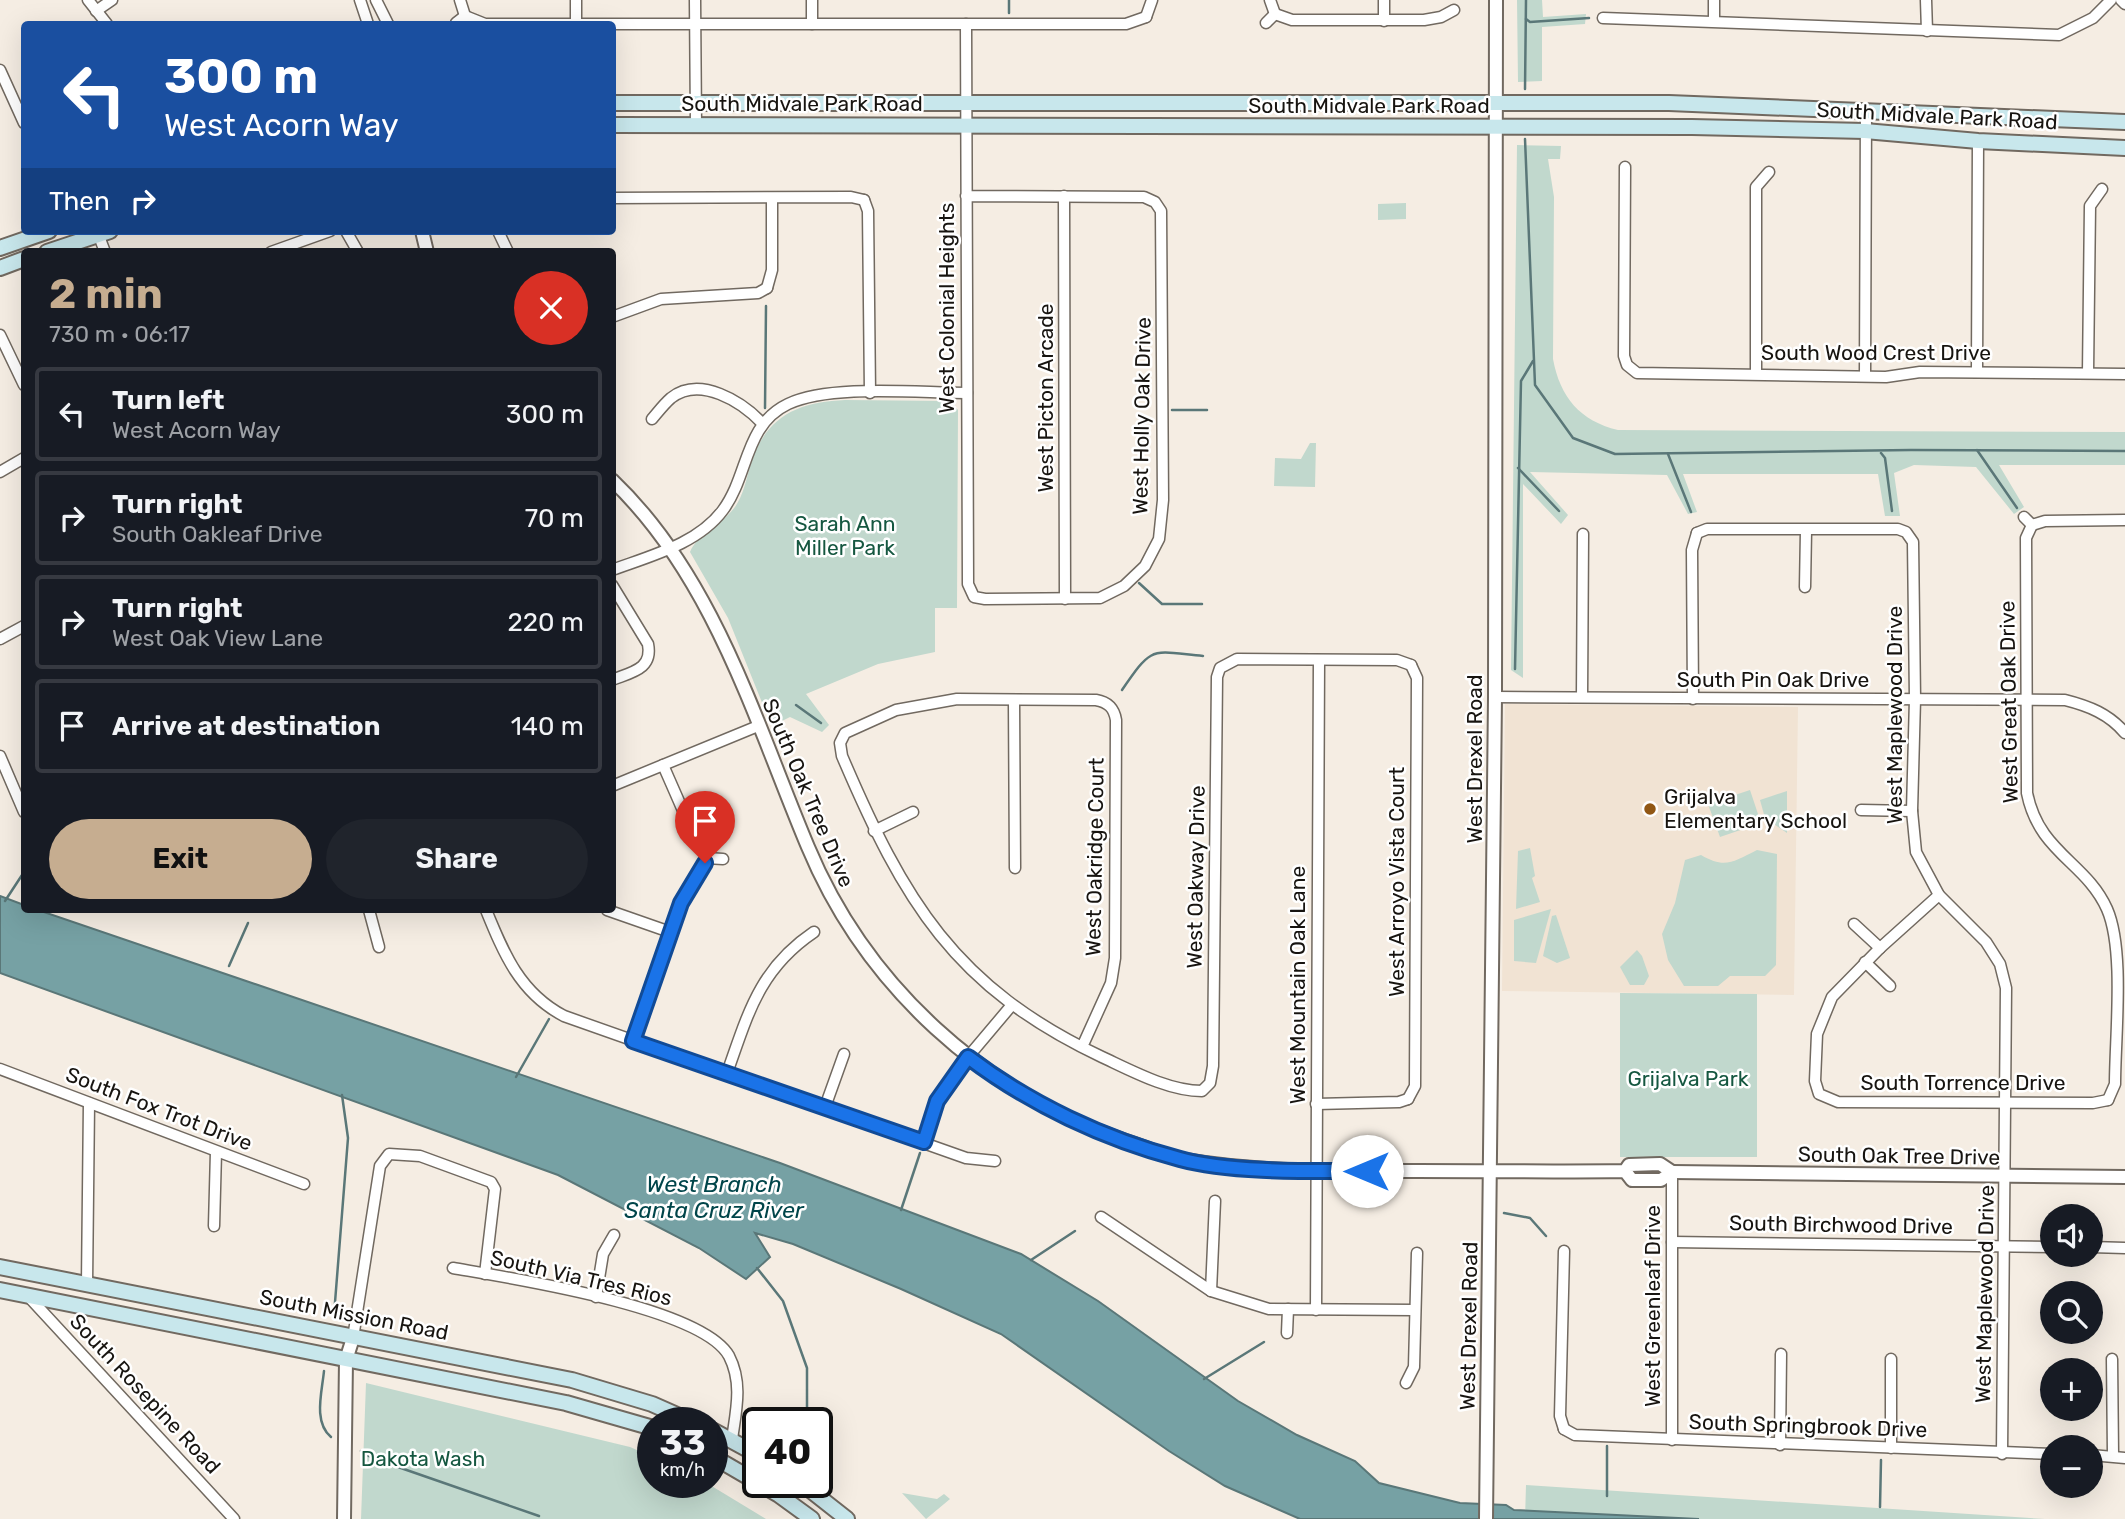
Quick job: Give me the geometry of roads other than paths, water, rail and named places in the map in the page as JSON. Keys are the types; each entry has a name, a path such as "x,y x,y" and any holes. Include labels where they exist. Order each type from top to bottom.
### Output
{"main road":[{"name":"South Midvale Park Road","path":"616,103 1669,103 1866,109 2125,122"},
{"name":"South Midvale Park Road","path":"616,125 1692,127 1865,131 1978,141 2125,148"},
{"path":"0,248 37,235"},
{"path":"58,248 94,235"},
{"path":"0,268 21,260"},
{"name":"South Mission Road","path":"0,1267 559,1377 657,1407"},
{"path":"22,1270 23,1294"},
{"path":"0,1290 450,1379 637,1423"},
{"path":"602,1413 608,1391"},
{"path":"728,1437 742,1445"},
{"path":"728,1465 779,1495 811,1518"},
{"path":"820,1498 847,1519"}],"street":[{"path":"88,0 104,21"},
{"path":"96,11 112,0"},
{"path":"360,0 367,21"},
{"path":"376,0 386,21"},
{"path":"460,0 460,20"},
{"path":"576,0 576,21"},
{"path":"695,0 696,125"},
{"path":"812,0 812,24"},
{"path":"616,24 1126,24 1149,20 1152,0"},
{"path":"1270,0 1275,14"},
{"path":"1384,0 1384,21"},
{"name":"West Drexel Road","path":"1486,1519 1495,697 1496,0"},
{"path":"1714,0 1714,20"},
{"path":"1926,0 1927,30"},
{"path":"1603,18 2059,34 2093,18 2111,0"},
{"path":"2121,0 2125,4"},
{"path":"1275,14 1292,20 1384,21 1433,19 1454,10"},
{"path":"1266,23 1275,14"},
{"name":"West Colonial Heights","path":"965,24 969,595"},
{"path":"0,70 21,116"},
{"path":"1865,375 1866,109"},
{"path":"1977,371 1978,141"},
{"name":"South Wood Crest Drive","path":"1625,167 1626,369 1647,374 1865,375 1977,371 2125,373"},
{"path":"1756,374 1756,187 1769,172"},
{"path":"2088,373 2090,206 2102,188"},
{"path":"966,196 1064,197"},
{"name":"West Holly Oak Drive","path":"969,595 985,599 1100,598 1124,586 1145,566 1158,539 1163,500 1161,211 1158,201 1144,197 1064,197"},
{"name":"West Picton Arcade","path":"1064,197 1065,598"},
{"path":"616,198 866,198 870,393"},
{"path":"616,316 662,299 770,291 772,198"},
{"path":"282,248 319,235"},
{"path":"0,337 21,379"},
{"path":"652,419 673,397 687,391 706,391 729,397 747,407 762,423"},
{"path":"616,569 671,549 707,528 723,512 736,489 752,441 762,423 786,405 817,394 967,393"},
{"path":"0,472 21,460"},
{"name":"South Oak Tree Drive","path":"616,485 671,549 714,620 827,893 896,989 968,1057 1015,1089 1096,1130 1182,1160 1316,1171 1625,1171 1632,1180 1661,1180 1672,1172 2125,1177"},
{"name":"West Great Oak Drive","path":"2110,1102 2115,1084 2116,937 2107,908 2090,885 2049,844 2031,815 2026,793 2026,538 2028,521 2125,520"},
{"path":"1693,699 1692,550 1695,530 1707,528 1806,531 1805,587"},
{"name":"West Maplewood Drive","path":"1806,531 1898,528 1911,533 1914,545 1915,699 1912,811 1916,852 1940,895 1986,942 2000,964 2006,988 2006,1247 2002,1454"},
{"path":"1582,697 1583,534"},
{"path":"616,591 648,644 653,658 641,668 616,678"},
{"path":"0,639 21,628"},
{"name":"West Oakway Drive","path":"1082,1047 1134,1072 1183,1088 1208,1090 1213,1066 1219,665 1237,659 1319,660"},
{"name":"West Arroyo Vista Court","path":"1316,1104 1412,1102 1416,1072 1417,678 1414,662 1319,660"},
{"name":"West Mountain Oak Lane","path":"1316,1310 1319,660"},
{"name":"South Pin Oak Drive","path":"1495,697 2065,700 2086,705 2111,718 2124,729"},
{"path":"1015,868 1014,701 957,699 896,710 849,730 838,738 842,756 874,831 911,897 948,946 1011,1006 1082,1047"},
{"name":"West Oakridge Court","path":"1014,701 1112,701 1116,720 1115,958 1111,983 1082,1047"},
{"path":"616,784 758,726"},
{"path":"0,755 21,805"},
{"path":"633,1041 685,894 706,858 705,848 688,822 663,765"},
{"path":"1861,810 1912,811"},
{"path":"874,831 913,812"},
{"path":"706,858 723,859"},
{"path":"1890,986 1865,962 1940,895"},
{"path":"370,913 379,947"},
{"path":"487,913 509,963 534,995 564,1016 967,1158 995,1161"},
{"path":"616,913 670,932"},
{"path":"1854,924 1880,947"},
{"path":"727,1073 751,1006 765,977 797,943 814,932"},
{"name":"South Torrence Drive","path":"1865,962 1841,985 1823,1013 1816,1054 1815,1086 1818,1096 1838,1102 2110,1102"},
{"path":"924,1142 937,1101 968,1057 1011,1006"},
{"path":"825,1107 844,1054"},
{"name":"South Fox Trot Drive","path":"0,1069 304,1184"},
{"path":"87,1284 89,1103"},
{"path":"214,1226 216,1152"},
{"path":"344,1519 346,1360 353,1338 380,1166 389,1154 420,1156 485,1179 495,1189 485,1274"},
{"name":"West Greenleaf Drive","path":"1672,1172 1672,1440"},
{"path":"1211,1291 1214,1201"},
{"path":"1101,1217 1211,1291 1269,1309 1414,1310"},
{"path":"596,1297 603,1254 614,1235"},
{"name":"South Birchwood Drive","path":"1672,1242 2040,1247"},
{"path":"2103,1247 2125,1248"},
{"name":"South Springbrook Drive","path":"1564,1251 1561,1431 1575,1435 1672,1440 2040,1454"},
{"path":"1406,1383 1414,1367 1417,1253"},
{"name":"South Via Tres Rios","path":"453,1268 596,1297 674,1319 705,1333 720,1344 729,1356 738,1394 732,1439"},
{"name":"South Rosepine Road","path":"23,1294 234,1519"},
{"path":"1287,1333 1288,1309"},
{"path":"1780,1445 1781,1354"},
{"path":"1891,1359 1891,1448"},
{"path":"2112,1359 2113,1455"},
{"path":"2103,1455 2125,1458"}],"water":[{"name":"West Branch Santa Cruz River","path":"0,896 21,904 21,913 47,913 780,1163 1021,1254 1098,1301 1238,1401 1297,1435 1355,1461 1379,1483 1460,1503 1506,1505 1514,1510 1699,1519 1300,1519 1225,1486 1169,1451 1001,1334 901,1289 793,1244 755,1233 770,1257 746,1279 699,1248 558,1175 0,973"}],"waterway":[{"path":"1009,0 1009,13"},
{"path":"1525,89 1526,0"},
{"path":"1526,19 1530,22 1589,18"},
{"path":"1525,139 1535,385 1573,438 1615,454 1911,450 2125,451"},
{"path":"765,408 766,306"},
{"path":"1515,669 1521,381 1533,361"},
{"path":"1172,410 1207,410"},
{"path":"1977,450 2017,508"},
{"path":"1881,453 1885,458 1892,511"},
{"path":"1668,454 1691,512"},
{"path":"1518,468 1559,511"},
{"path":"1139,583 1162,604 1202,604"},
{"path":"1122,690 1140,665 1154,654 1203,656"},
{"path":"796,705 821,723"},
{"path":"5,901 21,877"},
{"path":"229,966 248,923"},
{"path":"516,1077 549,1019"},
{"path":"334,1315 348,1138 342,1095"},
{"path":"901,1210 920,1153"},
{"path":"1504,1213 1530,1218 1546,1236"},
{"path":"1031,1260 1075,1231"},
{"name":"Dakota Wash","path":"757,1268 783,1301 807,1368 807,1407"},
{"path":"1204,1379 1264,1342"},
{"path":"324,1371 320,1415 325,1431 331,1437"},
{"path":"1607,1446 1607,1496"},
{"path":"361,1451 372,1458 539,1516"},
{"path":"1880,1507 1881,1460"},
{"name":"Dakota Wash","path":"795,1502 797,1498"}],"place":[{"name":"Grijalva Elementary School","path":"1650,809"}],"park label":[{"name":"Sarah Ann Miller Park","path":"845,536"},
{"name":"Grijalva Park","path":"1688,1079"}]}
